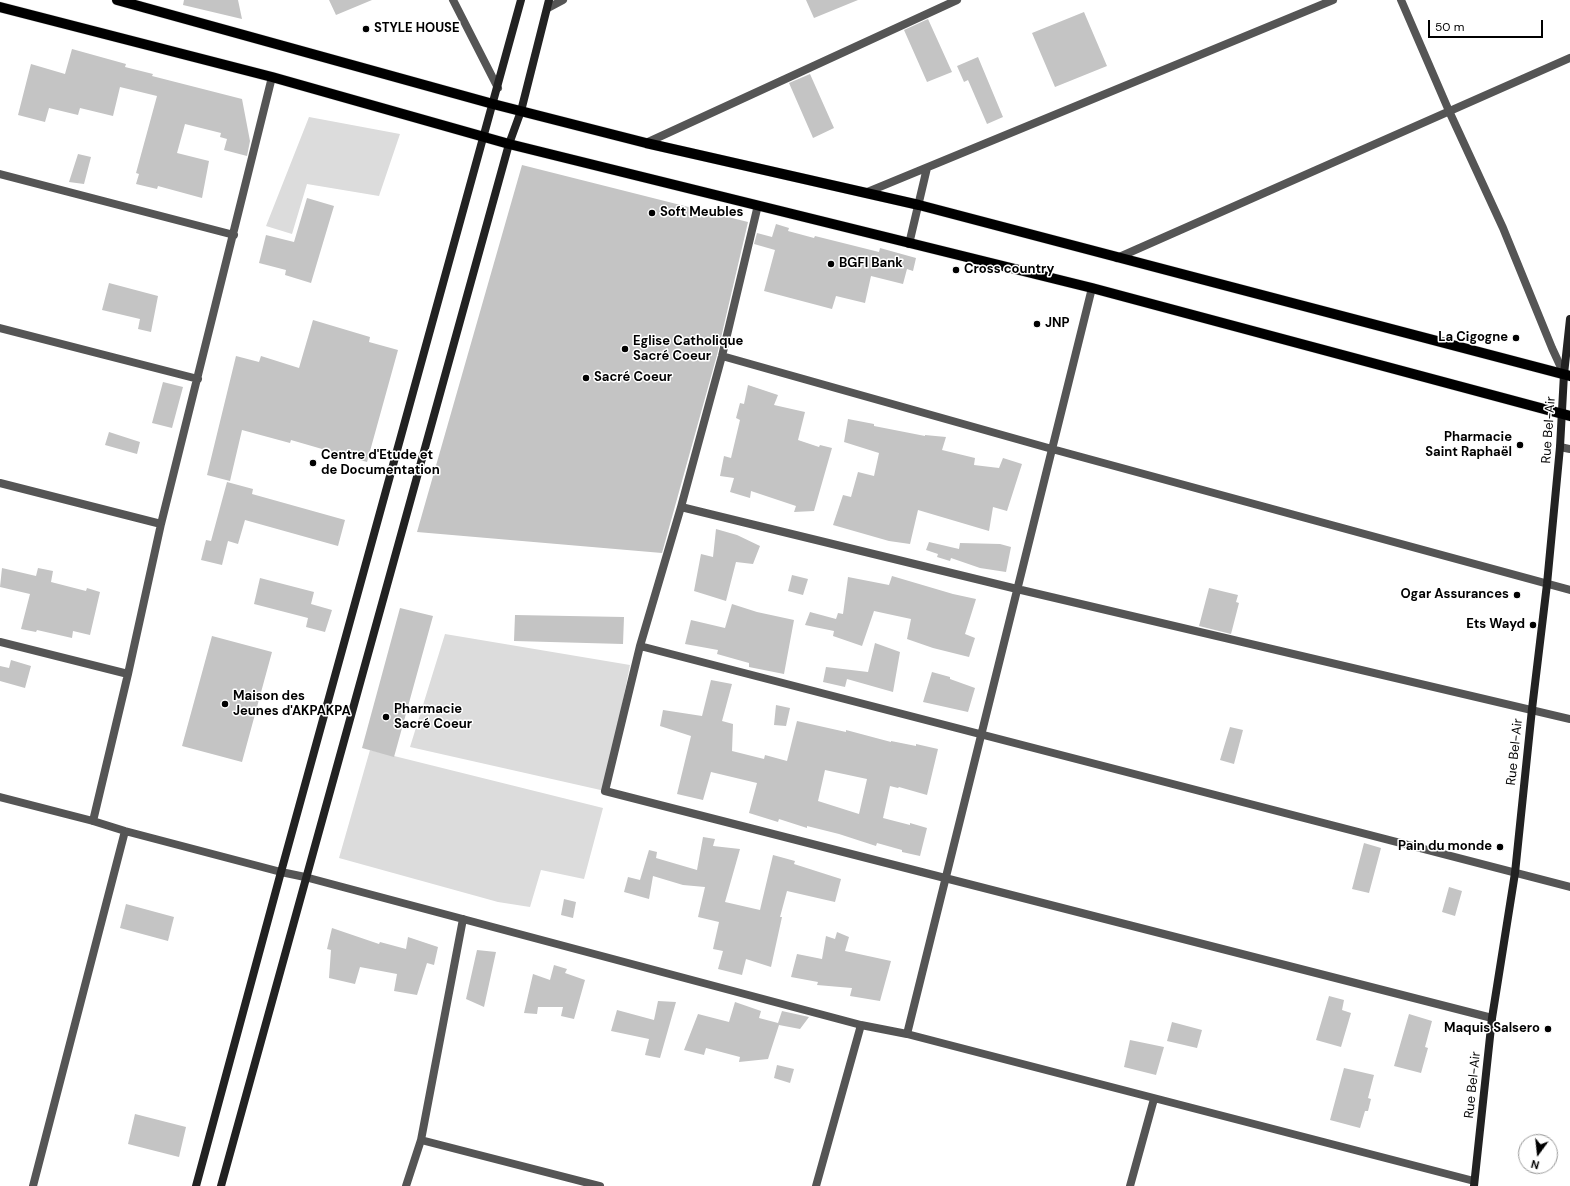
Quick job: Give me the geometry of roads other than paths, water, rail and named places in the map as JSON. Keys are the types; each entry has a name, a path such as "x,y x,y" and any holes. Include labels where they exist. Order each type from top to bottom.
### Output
{"main road":[{"path":"196,1186 521,0"},
{"path":"124,1 493,104 646,143 919,205 1567,375"},
{"path":"221,1186 305,877 509,144 521,111 548,4"},
{"path":"0,7 272,77 509,144 1092,288 1566,415"},
{"name":"Rue Bel-Air","path":"1474,1184 1492,1018 1514,873 1547,584 1560,447 1566,415 1570,319"}],"street":[{"path":"453,0 498,88"},
{"path":"548,4 563,0"},
{"path":"646,143 957,0"},
{"path":"865,193 1332,0"},
{"path":"1401,0 1503,228 1552,348 1567,375"},
{"path":"1117,258 1570,58"},
{"path":"93,821 128,674 161,524 272,77"},
{"path":"909,244 927,168"},
{"path":"0,174 234,235"},
{"path":"758,205 722,356 681,507 640,646 606,791 1492,1018"},
{"path":"907,1034 1092,288"},
{"path":"0,328 198,379"},
{"path":"722,356 1052,449 1570,590"},
{"path":"1560,447 1570,449"},
{"path":"0,482 161,524"},
{"path":"681,507 1018,589 1570,719"},
{"path":"0,642 128,674"},
{"path":"640,646 981,736 1570,887"},
{"path":"0,797 281,872 462,918 861,1025 907,1034 1474,1184"},
{"path":"33,1186 125,831"},
{"path":"406,1186 421,1140 462,918"},
{"path":"816,1186 861,1025"},
{"path":"1130,1186 1154,1099"},
{"path":"421,1140 600,1186"}],"place":[{"name":"STYLE HOUSE","path":"366,29"},
{"name":"Soft Meubles","path":"652,213"},
{"name":"BGFI Bank","path":"831,264"},
{"name":"Cross country","path":"956,270"},
{"name":"JNP","path":"1037,324"},
{"name":"La Cigogne","path":"1516,338"},
{"name":"Eglise Catholique Sacré Coeur","path":"625,349"},
{"name":"Sacré Coeur","path":"586,378"},
{"name":"Pharmacie Saint Raphaël","path":"1520,445"},
{"name":"Centre d'Etude et de Documentation","path":"313,463"},
{"name":"Ogar Assurances","path":"1517,595"},
{"name":"Ets Wayd","path":"1533,625"},
{"name":"Maison des Jeunes d'AKPAKPA","path":"225,704"},
{"name":"Pharmacie Sacré Coeur","path":"386,717"},
{"name":"Pain du monde","path":"1500,847"},
{"name":"Maquis Salsero","path":"1548,1029"}]}
